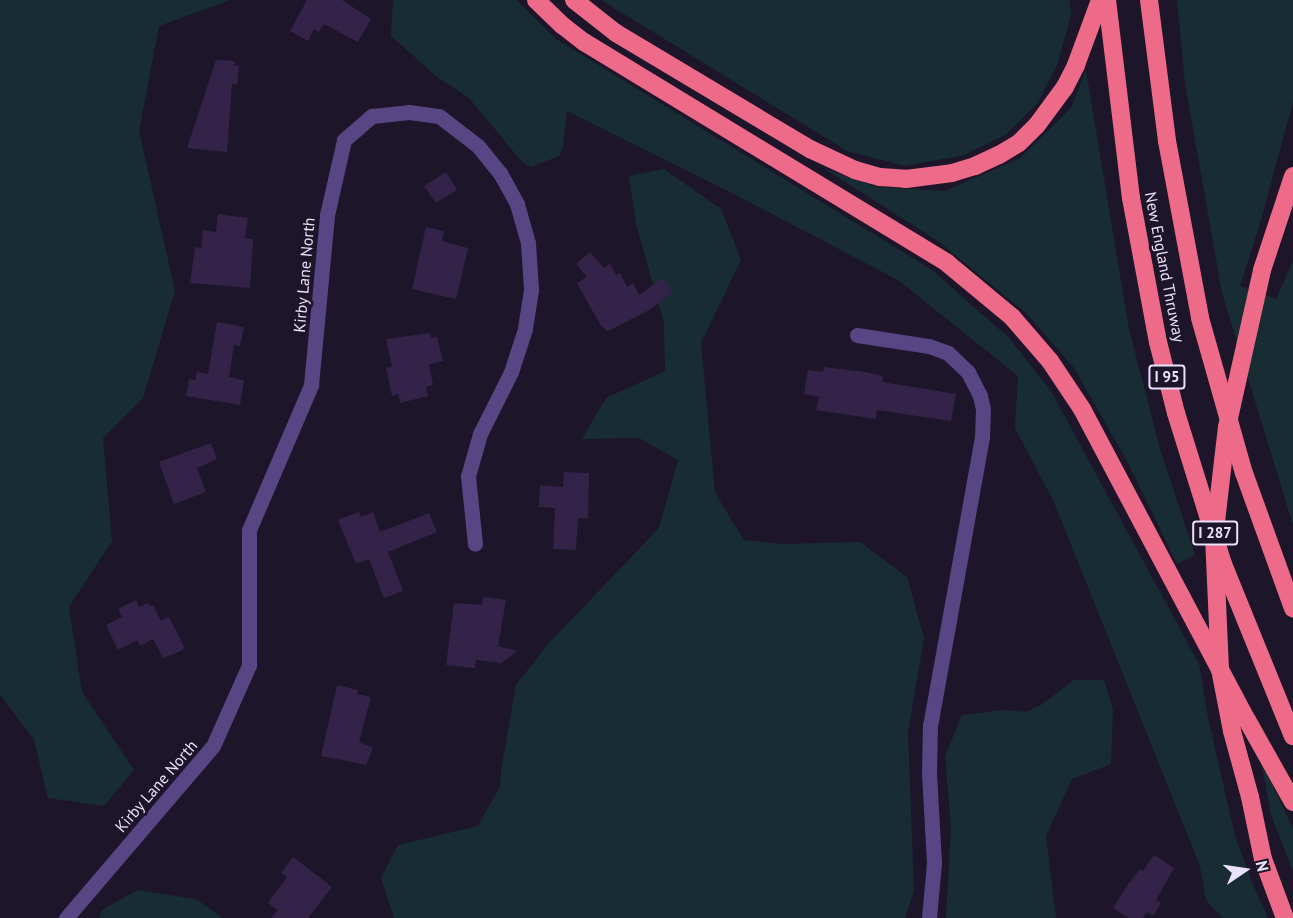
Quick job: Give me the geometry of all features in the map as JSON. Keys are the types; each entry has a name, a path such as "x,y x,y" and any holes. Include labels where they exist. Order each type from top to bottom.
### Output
{"highway":[{"path":"536,0 562,26 584,42 947,263 1012,317 1050,361 1082,409 1241,710 1293,802"},
{"path":"574,0 616,33 817,153 855,170 880,177 906,179 952,173 975,166 1019,143 1037,125 1065,87 1076,65 1100,0"},
{"name":"New England Thruway","path":"1107,0 1131,198 1158,342 1176,413 1223,564 1293,736"},
{"name":"New England Thruway","path":"1150,6 1168,151 1200,318 1244,473 1293,608"},
{"name":"I 287","path":"1285,918 1263,860 1250,797 1232,731 1220,669 1214,538 1227,427 1262,270 1293,176"}],"street":[{"name":"Kirby Lane North","path":"66,918 213,747 249,665 249,530 312,385 327,215 344,140 372,116 409,112 439,116 478,146 500,173 517,204 528,243 531,290 525,329 511,372 480,434 468,476 475,544"},
{"path":"857,335 929,346 948,353 968,372 980,396 983,409 982,436 930,725 929,773 934,863 929,918"}],"shaded area":[{"path":"0,0 230,0 159,26 139,131 175,291 143,398 103,438 112,541 69,607 82,692 134,770 104,806 48,798 34,740 0,695"},
{"path":"393,0 516,0 556,39 932,270 1009,338 1051,391 1199,664 1208,718 1235,836 1268,918 1223,918 1206,900 1200,866 1053,500 1015,428 1018,376 898,280 730,192 567,111 563,147 559,156 531,167 523,163 469,98 436,76 391,36"},
{"path":"601,0 1070,0 1071,14 1058,63 1037,104 1005,135 964,155 905,166 847,151"},
{"path":"1177,0 1293,0 1293,102 1261,220 1240,286 1276,299 1293,261 1293,525 1222,293 1185,83"},
{"path":"1086,70 1129,329 1160,449 1195,555 1177,564 1129,465 1075,369 1026,313 938,241 823,168 876,187 945,191 1020,158 1071,108"},
{"path":"664,169 721,209 741,260 701,343 715,493 744,540 782,544 860,542 907,577 924,638 908,732 914,891 905,918 394,918 381,878 398,845 478,826 500,786 516,685 549,643 659,528 678,460 639,438 582,439 606,398 665,371 664,323 636,224 629,176"},
{"path":"1074,680 1104,680 1113,710 1111,764 1072,779 1046,836 1056,918 946,918 951,828 945,756 962,715 1004,710 1026,712 1041,705"},
{"path":"1261,760 1293,829 1293,871 1271,815"},
{"path":"137,890 196,899 223,918 99,918 102,910"}],"building":[{"path":"307,0 342,0 371,19 358,42 324,24 319,32 314,29 308,41 290,31"},
{"path":"216,60 235,61 234,66 239,65 237,85 232,84 227,152 187,148"},
{"path":"446,172 457,190 436,203 424,186"},
{"path":"218,214 248,218 245,238 253,239 250,288 190,283 195,247 201,248 203,230 216,232"},
{"path":"426,227 444,231 442,241 468,248 456,299 412,289"},
{"path":"590,252 604,268 610,264 616,275 620,273 627,287 633,283 639,295 663,278 673,292 649,310 608,331 601,326 577,283 587,277 576,264"},
{"path":"217,322 244,327 240,346 234,345 229,377 244,380 240,405 186,396 189,379 195,380 197,372 208,374"},
{"path":"430,333 431,338 437,337 443,361 429,364 433,385 426,387 428,396 400,403 398,394 392,396 386,368 392,367 386,339"},
{"path":"824,367 865,372 883,376 882,382 956,394 951,421 877,410 876,419 816,410 819,397 804,394 808,370 823,372"},
{"path":"211,443 217,459 197,468 206,492 174,504 159,462"},
{"path":"564,472 589,473 588,518 578,518 576,550 553,549 555,508 539,507 540,485 563,487"},
{"path":"359,512 361,517 373,512 380,532 429,513 437,532 388,552 403,591 384,598 369,559 356,564 338,520"},
{"path":"483,597 506,600 498,646 518,651 501,663 476,660 475,668 446,665 454,603 482,605"},
{"path":"136,600 139,607 148,603 150,606 153,605 161,621 169,617 184,647 183,650 163,658 153,639 140,646 137,640 118,650 106,625 122,617 118,609"},
{"path":"337,685 358,690 357,694 371,697 359,742 373,748 366,765 321,756"},
{"path":"1154,855 1174,868 1156,900 1161,903 1153,916 1147,912 1143,918 1128,918 1113,908 1129,883 1140,869 1143,871"},
{"path":"293,857 332,887 308,918 271,918 278,910 268,903 287,877 281,873"}]}
